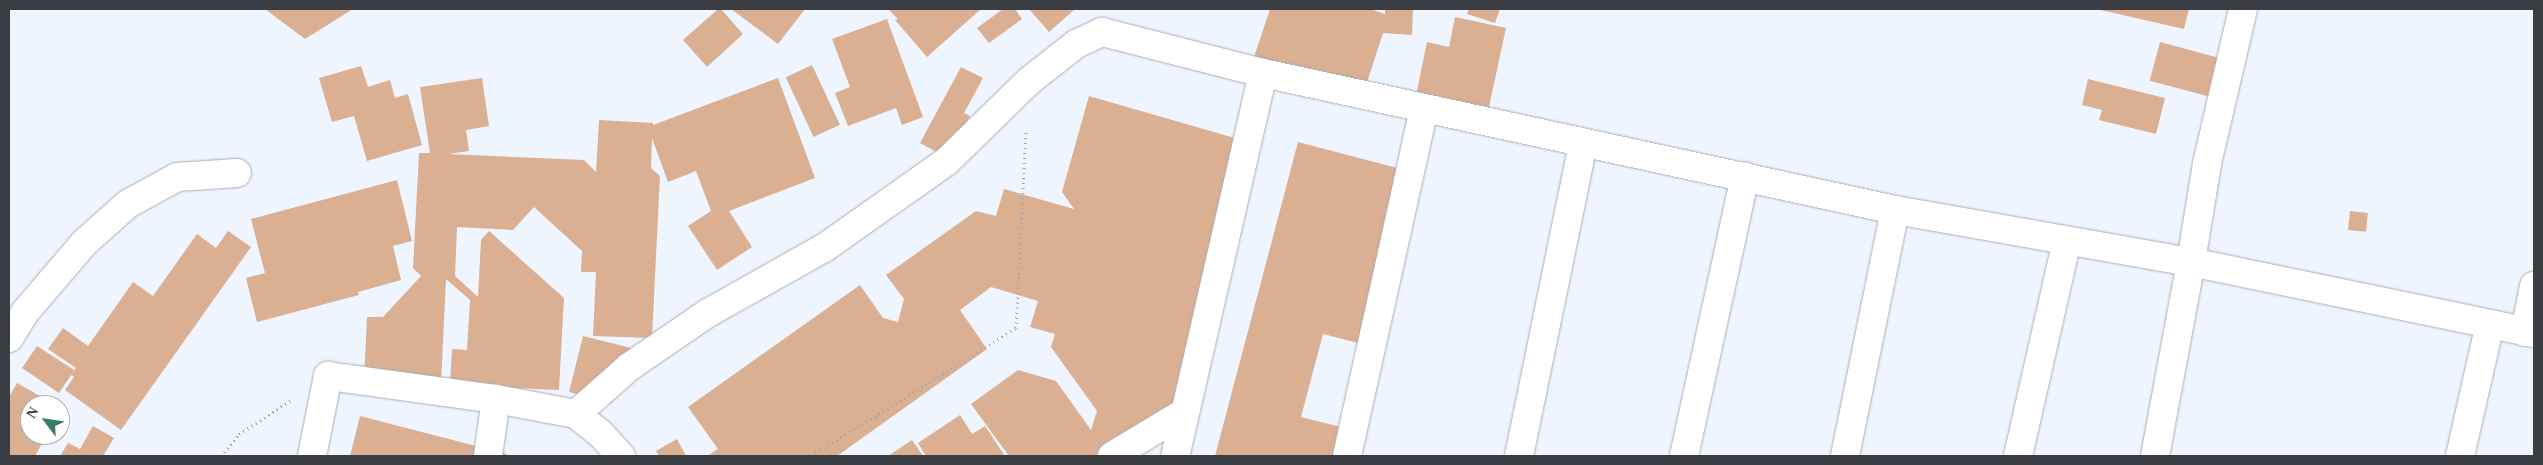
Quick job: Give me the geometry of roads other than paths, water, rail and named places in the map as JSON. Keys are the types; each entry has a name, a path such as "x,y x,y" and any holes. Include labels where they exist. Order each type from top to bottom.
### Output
{"street":[{"path":"2155,456 2207,164 2243,9"},
{"path":"576,414 629,367 652,351 708,313 824,248 946,162 1029,80 1076,44 1102,32 1263,73 1895,210 2191,262 2530,333 2534,286"},
{"path":"1176,456 1263,73"},
{"path":"1347,456 1424,108"},
{"path":"1519,456 1583,142"},
{"path":"9,338 26,311 84,243 128,204 178,177 236,173"},
{"path":"1684,456 1745,177"},
{"path":"1845,456 1895,210"},
{"path":"2018,456 2067,240"},
{"path":"2460,456 2490,324"},
{"path":"312,456 328,376 496,399 576,414 601,434 621,456"},
{"path":"488,456 496,399"},
{"path":"1112,456 1185,412"}]}
